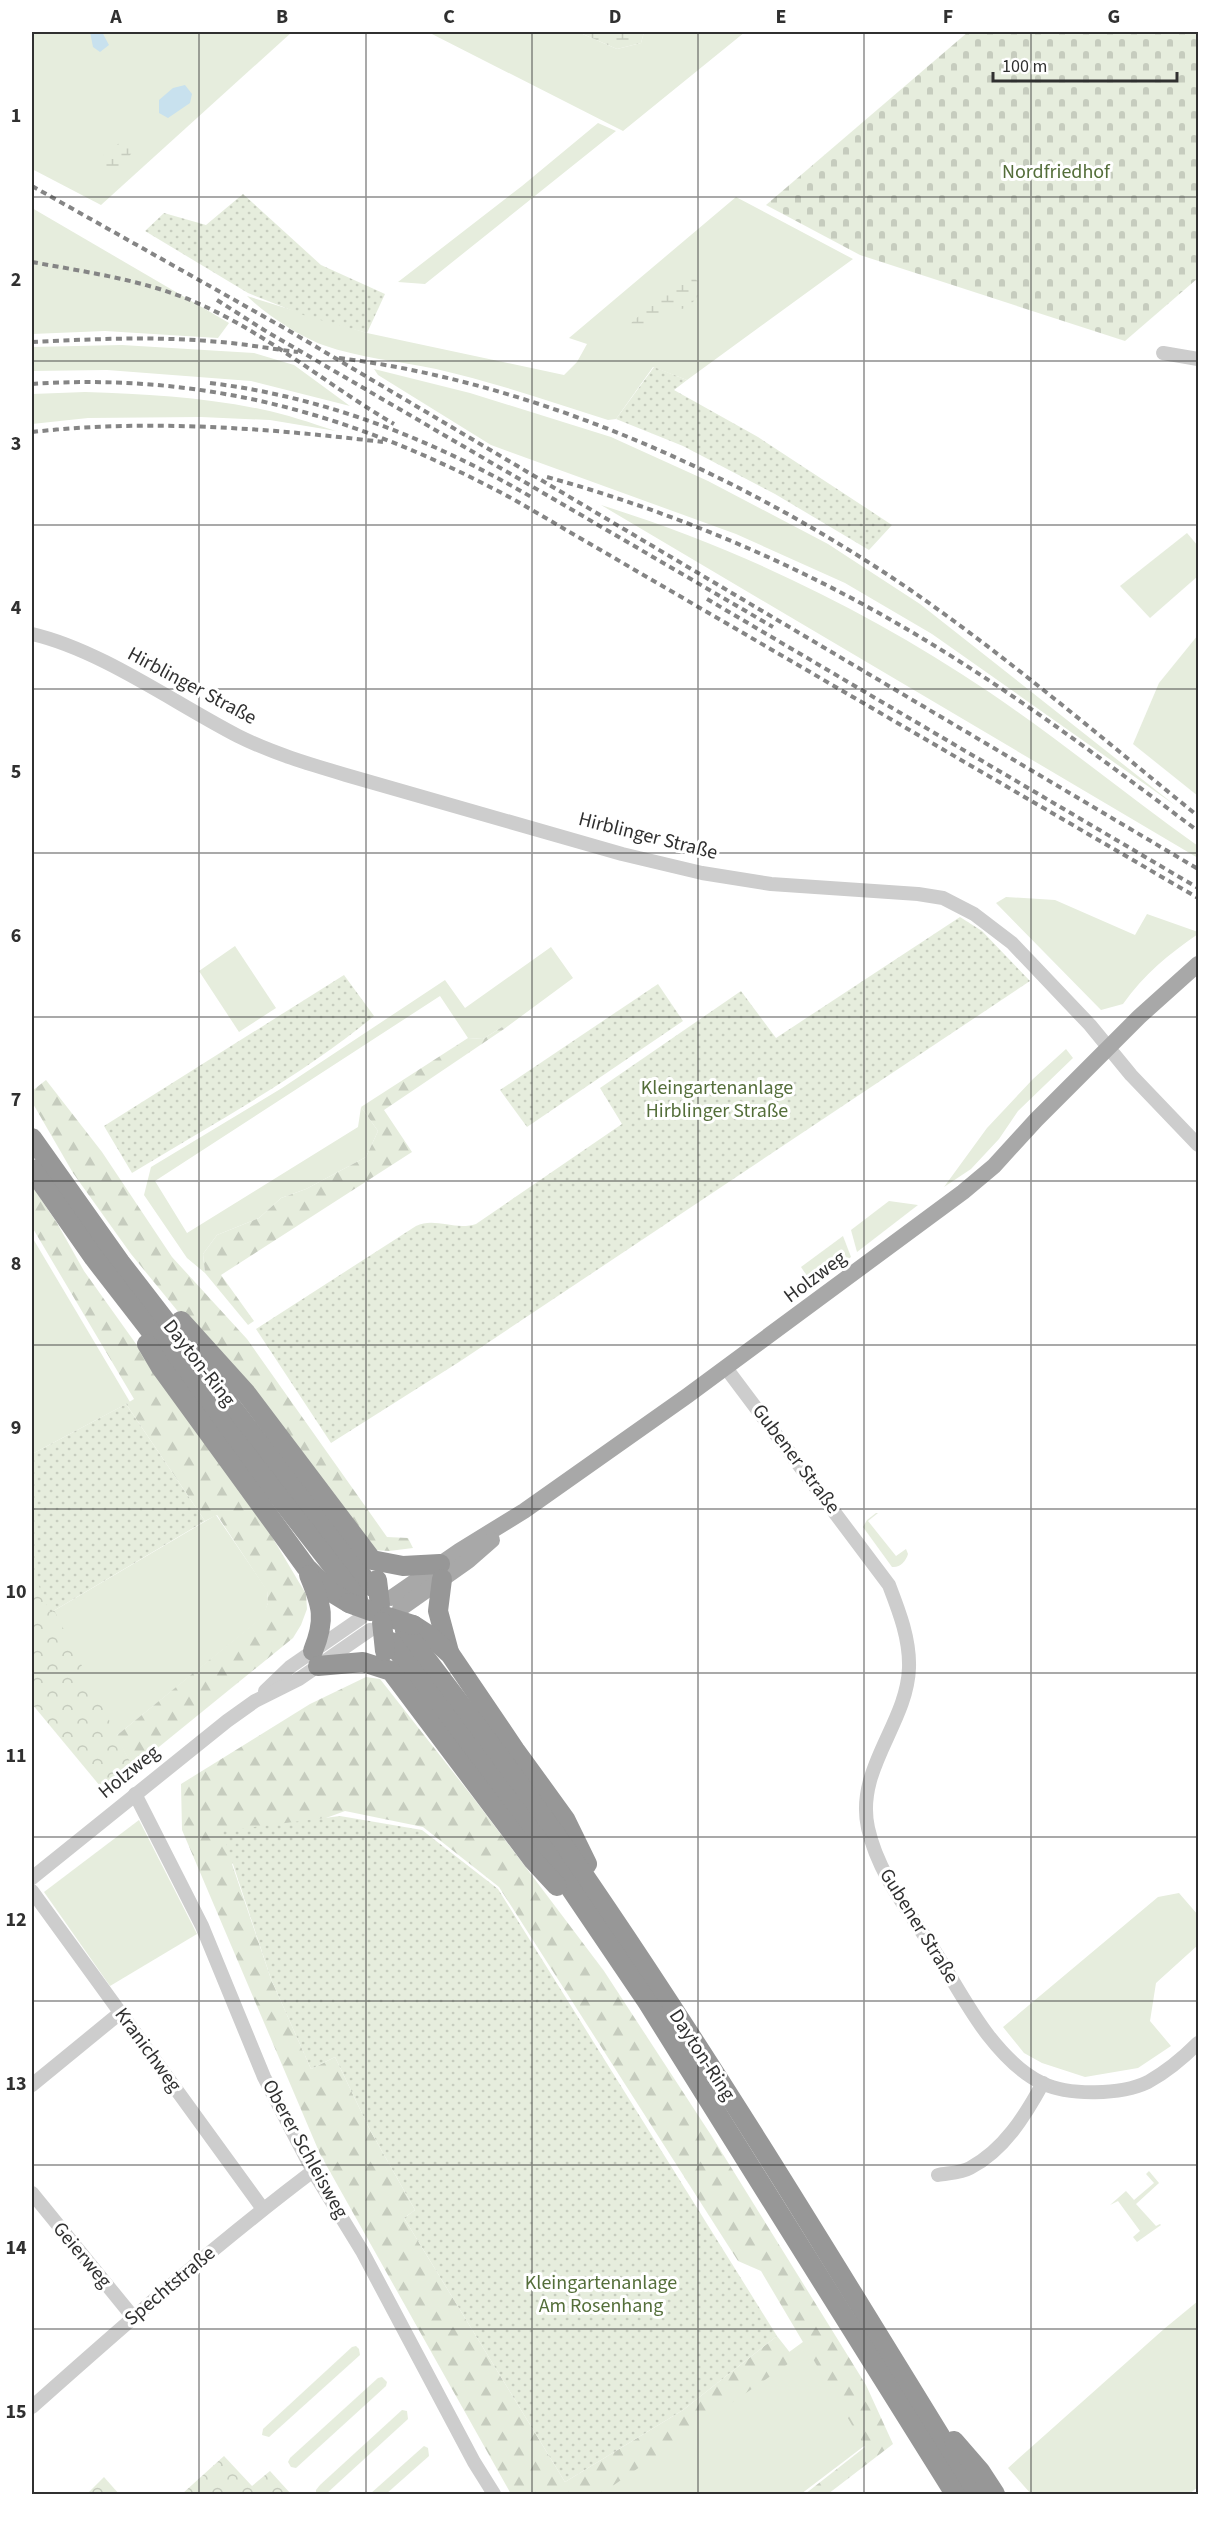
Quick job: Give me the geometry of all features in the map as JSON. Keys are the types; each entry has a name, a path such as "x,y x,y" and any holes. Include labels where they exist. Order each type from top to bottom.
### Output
{"highway":[{"name":"Dayton-Ring","path":"32,1137 114,1269"},
{"name":"Dayton-Ring","path":"32,1169 114,1269 375,1607"},
{"path":"114,1269 176,1316 246,1393 372,1560 375,1607 399,1637"},
{"path":"114,1269 160,1366 306,1568 331,1592 375,1607 399,1637"},
{"path":"372,1560 441,1572 438,1611 450,1654"},
{"path":"306,1568 322,1610 316,1659 363,1662 391,1671 533,1860 559,1889 592,1918"},
{"path":"399,1637 430,1636 450,1654 565,1819 584,1853 601,1900"},
{"name":"Dayton-Ring","path":"399,1637 497,1753 601,1900 734,2104 976,2494"},
{"name":"Dayton-Ring","path":"399,1637 489,1773 592,1918 713,2105 955,2494"},
{"path":"391,1671 399,1637"},
{"path":"927,2414 964,2451 995,2494"},
{"path":"916,2432 940,2494"}],"main road":[{"path":"1108,1048 1198,964"},
{"name":"Holzweg","path":"375,1607 441,1572 726,1368 963,1192 994,1166 1108,1048"}],"street":[{"path":"1163,353 1198,359"},
{"name":"Hirblinger Straße","path":"32,634 71,646 239,736 301,761 346,775 622,854 696,872 771,884 918,894 943,898 974,914 1012,943 1090,1025 1131,1076 1198,1145"},
{"name":"Gubener Straße","path":"726,1368 875,1563 889,1585 903,1621 909,1666 905,1692 872,1774 866,1800 868,1827 879,1866 988,2035 1023,2070 1043,2084"},
{"name":"Holzweg","path":"32,1878 227,1721 255,1701 299,1679 316,1659 375,1607"},
{"name":"Oberer Schleisweg","path":"135,1794 202,1926 264,2077 313,2171 357,2243 474,2462 494,2494"},
{"name":"Kranichweg","path":"32,1891 263,2209"},
{"path":"32,2085 120,2013"},
{"path":"938,2175 968,2169 984,2158 1012,2132 1043,2084 1089,2092 1127,2089 1159,2075 1198,2043"},
{"name":"Spechtstraße","path":"32,2407 133,2317 263,2209 313,2171"},
{"name":"Geierweg","path":"32,2193 133,2317"}],"green space":[{"path":"32,32 292,32 101,205 32,169"},
{"path":"428,32 578,32 617,49 641,43 644,32 745,32 623,131"},
{"path":"578,32 644,32 641,43 617,49"},
{"name":"Nordfriedhof","path":"968,32 1198,32 1198,278 1125,341 860,255 766,205"},
{"path":"598,123 616,131 425,284 398,282 522,186"},
{"path":"121,142 135,148 114,178 102,170 104,154"},
{"path":"243,194 321,265 385,294 367,333 306,316 248,293 145,231 164,213 206,225"},
{"path":"736,197 853,259 687,380 653,367 616,419 608,420 458,374 365,356 323,345 283,324 247,296 367,333 564,375 577,362 587,344 569,338"},
{"path":"32,208 229,323 218,338 105,331 32,334"},
{"path":"685,275 694,277 701,286 697,297 688,308 672,313 646,329 634,332 631,323"},
{"path":"122,345 254,353 294,365 350,406 251,381 107,370 32,371 32,347"},
{"path":"654,367 687,380 674,390 758,437 892,525 869,550 775,494 683,446 616,419"},
{"path":"374,369 470,393 611,437 708,481 828,544 920,604 1176,806 932,634 845,583 736,534 491,445 378,375"},
{"path":"85,392 173,397 238,405 279,413 336,431 270,420 201,417 88,418 32,424 32,394"},
{"path":"601,505 703,541 753,562 898,635 989,692 1068,749 1198,846 1198,858"},
{"path":"1187,533 1198,546 1198,576 1150,618 1120,586"},
{"path":"1198,635 1198,796 1133,744 1159,683"},
{"path":"1006,897 1055,900 1135,935 1147,914 1198,932 1198,934 1158,965 1123,1004 1101,1010 996,903"},
{"name":"Kleingartenanlage Hirblinger Straße","path":"960,917 982,931 1030,981 459,1362 331,1443 256,1329 416,1226 430,1223 460,1226 476,1224 622,1124 600,1088 741,991 776,1038"},
{"path":"235,946 276,1008 239,1032 199,971"},
{"path":"551,947 573,978 504,1029 502,1027 483,1039 468,1038 440,996 155,1181 187,1233 358,1127 361,1107 378,1131 366,1157 306,1189 281,1198 259,1218 217,1235 203,1254 205,1273 187,1258 144,1195 151,1167 282,1088 445,980 465,1008"},
{"path":"344,975 374,1016 287,1079 132,1173 104,1126"},
{"path":"658,984 683,1021 527,1127 500,1090"},
{"path":"502,1027 504,1029 384,1110 412,1152 221,1275 254,1321 248,1325 205,1273 203,1254 217,1235 259,1218 281,1198 306,1189 366,1157 378,1131 361,1107 468,1038 483,1039"},
{"path":"1066,1049 1073,1058 1018,1111 999,1139 971,1169 944,1187 987,1128 1033,1079"},
{"path":"46,1080 102,1152 172,1257 247,1339 387,1537 408,1538 413,1548 373,1550 131,1254 73,1173 32,1102 32,1091"},
{"path":"32,1186 57,1223 84,1271 265,1525 306,1594 307,1609 293,1638 133,1768 116,1736 262,1617 268,1603 267,1591 217,1515 205,1521 126,1404 134,1399 32,1227"},
{"path":"889,1201 918,1205 857,1252 851,1230"},
{"path":"843,1236 851,1257 813,1285 801,1267"},
{"path":"32,1237 130,1402 32,1454"},
{"path":"126,1404 205,1521 50,1613 32,1569 32,1454"},
{"path":"878,1513 868,1521 896,1556 906,1549 907,1557 898,1566 892,1567 863,1527 867,1520"},
{"path":"216,1515 267,1590 268,1603 263,1617 116,1736 50,1613"},
{"path":"32,1566 133,1768 105,1792 32,1704"},
{"path":"366,1677 380,1679 604,1971 711,2135 866,2385 893,2444 828,2494 805,2494 865,2447 761,2271 738,2261 499,1887 423,1827 345,1811 261,1842 232,1864 271,1979 311,2069 335,2057 369,2128 415,2210 404,2218 565,2482 683,2410 777,2336 795,2359 601,2494 511,2494 320,2154 182,1830 181,1784 310,1704"},
{"name":"Kleingartenanlage Am Rosenhang","path":"340,1816 422,1830 498,1889 777,2336 683,2410 565,2482 404,2218 415,2210 369,2128 335,2057 311,2069 271,1979 222,1831"},
{"path":"139,1820 197,1934 110,1986 44,1892"},
{"path":"1179,1893 1198,1915 1198,1945 1156,1983 1150,2021 1171,2046 1138,2068 1085,2077 1042,2063 1024,2053 1003,2027 1158,1897"},
{"path":"1149,2171 1159,2183 1136,2204 1156,2226 1161,2225 1137,2242 1133,2237 1140,2231 1118,2201 1110,2205 1126,2191 1134,2200 1154,2183 1146,2174"},
{"path":"1198,2301 1198,2487 1189,2494 1031,2494 1008,2468"},
{"path":"807,2339 868,2443 801,2494 594,2494"},
{"path":"356,2346 360,2355 269,2437 262,2435 263,2429 352,2347"},
{"path":"382,2377 387,2382 386,2386 296,2468 291,2467 288,2462 290,2458 378,2378"},
{"path":"402,2410 407,2411 408,2419 326,2494 316,2494 320,2485"},
{"path":"424,2446 428,2448 429,2456 386,2494 370,2494"},
{"path":"224,2456 252,2486 270,2471 291,2494 182,2494"},
{"path":"104,2477 119,2494 87,2494"}],"water":[{"path":"90,32 102,32 109,45 100,52 93,47"},
{"path":"185,85 192,94 190,103 168,118 159,113 159,100 173,88"}],"railway":[{"path":"32,186 286,329 1198,869"},
{"path":"32,262 135,282 195,302 272,344 394,424"},
{"path":"217,300 264,330 773,627"},
{"path":"32,342 173,339 230,343 298,352"},
{"path":"339,358 414,371 489,389 564,413 638,441 709,473 779,509 846,548 947,616 1056,700 1198,816"},
{"path":"32,384 97,382 160,385 221,393 281,406 340,423 398,444 513,499 1198,898"},
{"path":"210,383 295,399 378,424 457,458 533,498"},
{"path":"32,432 119,426 207,427 383,442"},
{"path":"547,477 647,508 744,546 839,591 885,616 1033,710 1198,831"},
{"path":"707,599 1198,888"}]}
